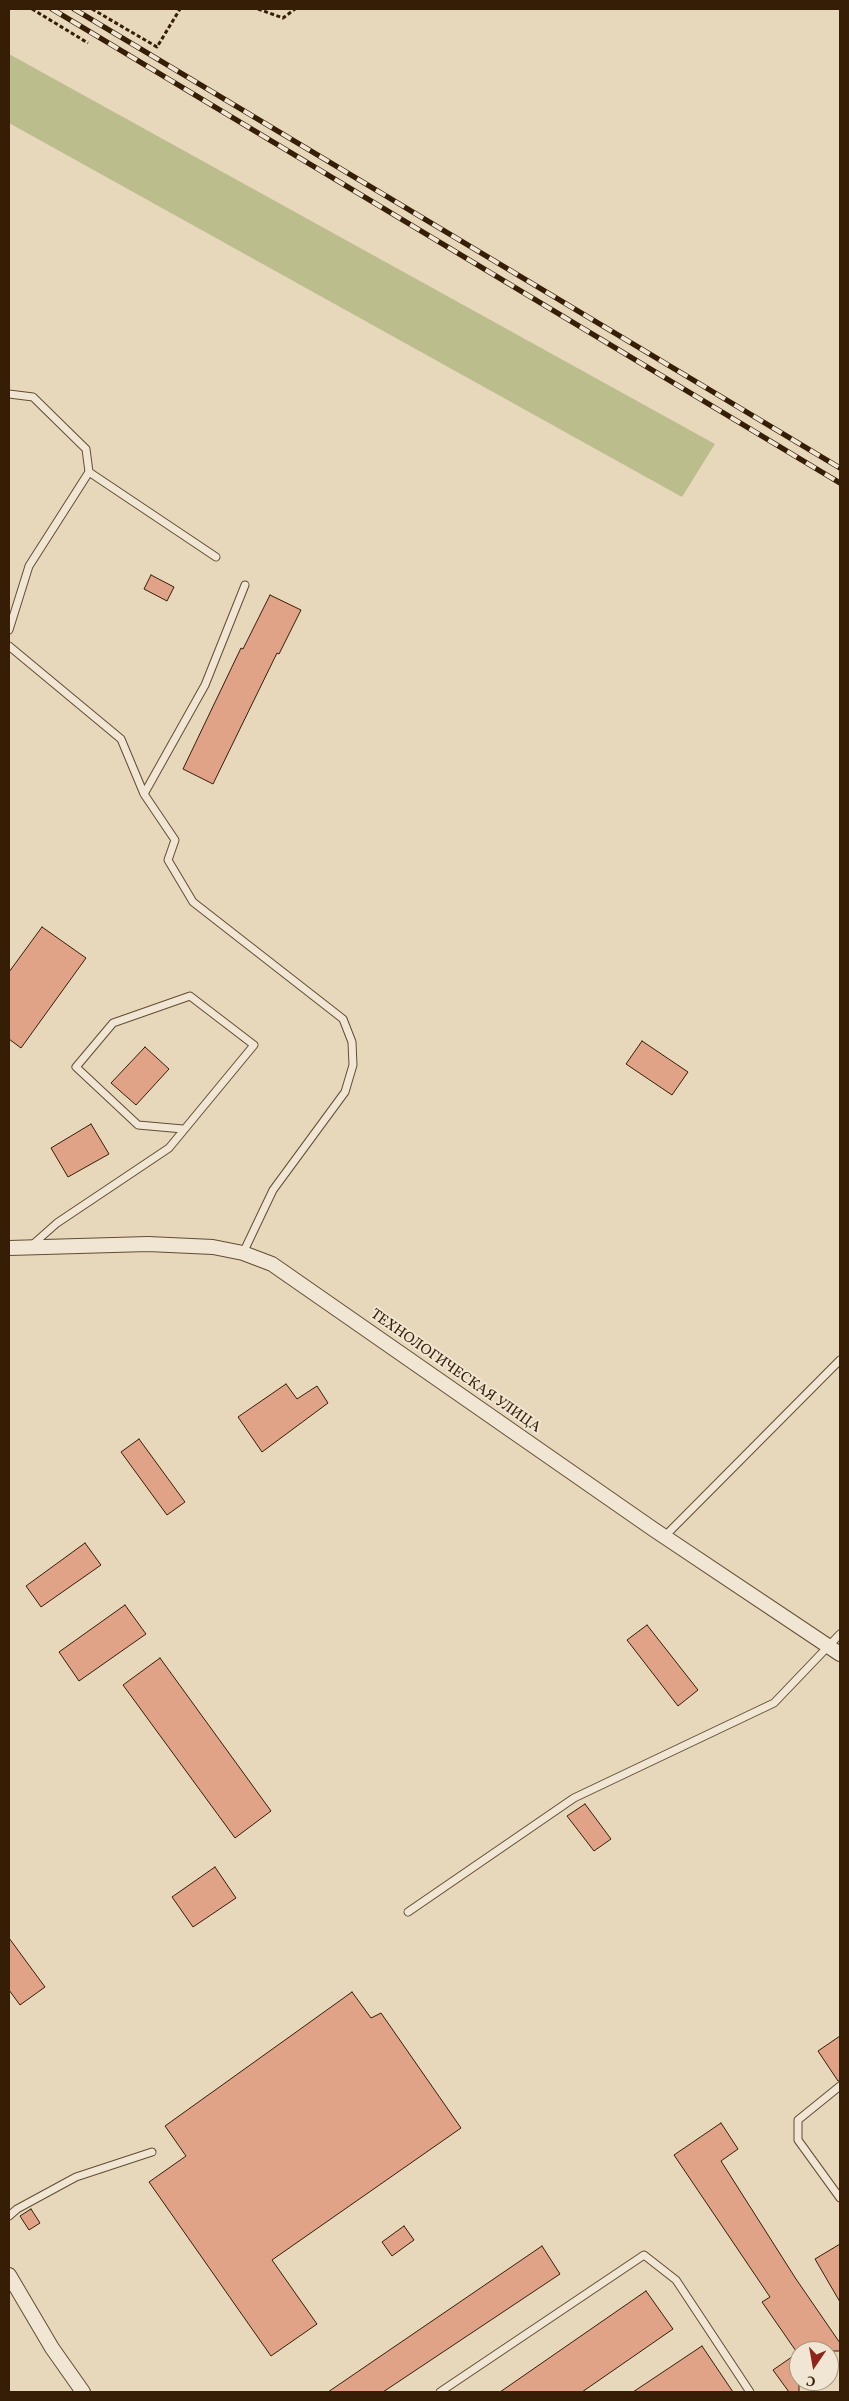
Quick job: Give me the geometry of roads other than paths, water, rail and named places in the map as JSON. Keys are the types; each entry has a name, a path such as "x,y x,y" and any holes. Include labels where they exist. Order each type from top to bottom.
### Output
{"street":[{"name":"ТЕХНОЛОГИЧЕСКАЯ УЛИЦА","path":"9,1248 148,1244 213,1247 243,1253 272,1264 664,1537 835,1650"},
{"path":"9,2275 52,2348 83,2392"}],"lane":[{"path":"9,394 33,397 86,449 89,472 29,566 9,630"},
{"path":"89,472 216,557"},
{"path":"144,794 205,685 245,585"},
{"path":"9,646 121,739 144,794 175,840 168,860 193,902 343,1020 352,1042 353,1065 345,1092 273,1190 243,1253"},
{"path":"31,1246 58,1223 169,1148 254,1045 190,996 113,1022 76,1067 138,1125 184,1129"},
{"path":"664,1537 840,1360"},
{"path":"408,1912 574,1798 774,1703 835,1650 840,1634"},
{"path":"840,2086 798,2120 798,2140 840,2198"},
{"path":"9,2216 17,2209 76,2177 152,2152"},
{"path":"440,2392 644,2255 676,2280 750,2392"}],"railway":[{"path":"52,9 840,483"},
{"path":"74,9 840,468"}]}
